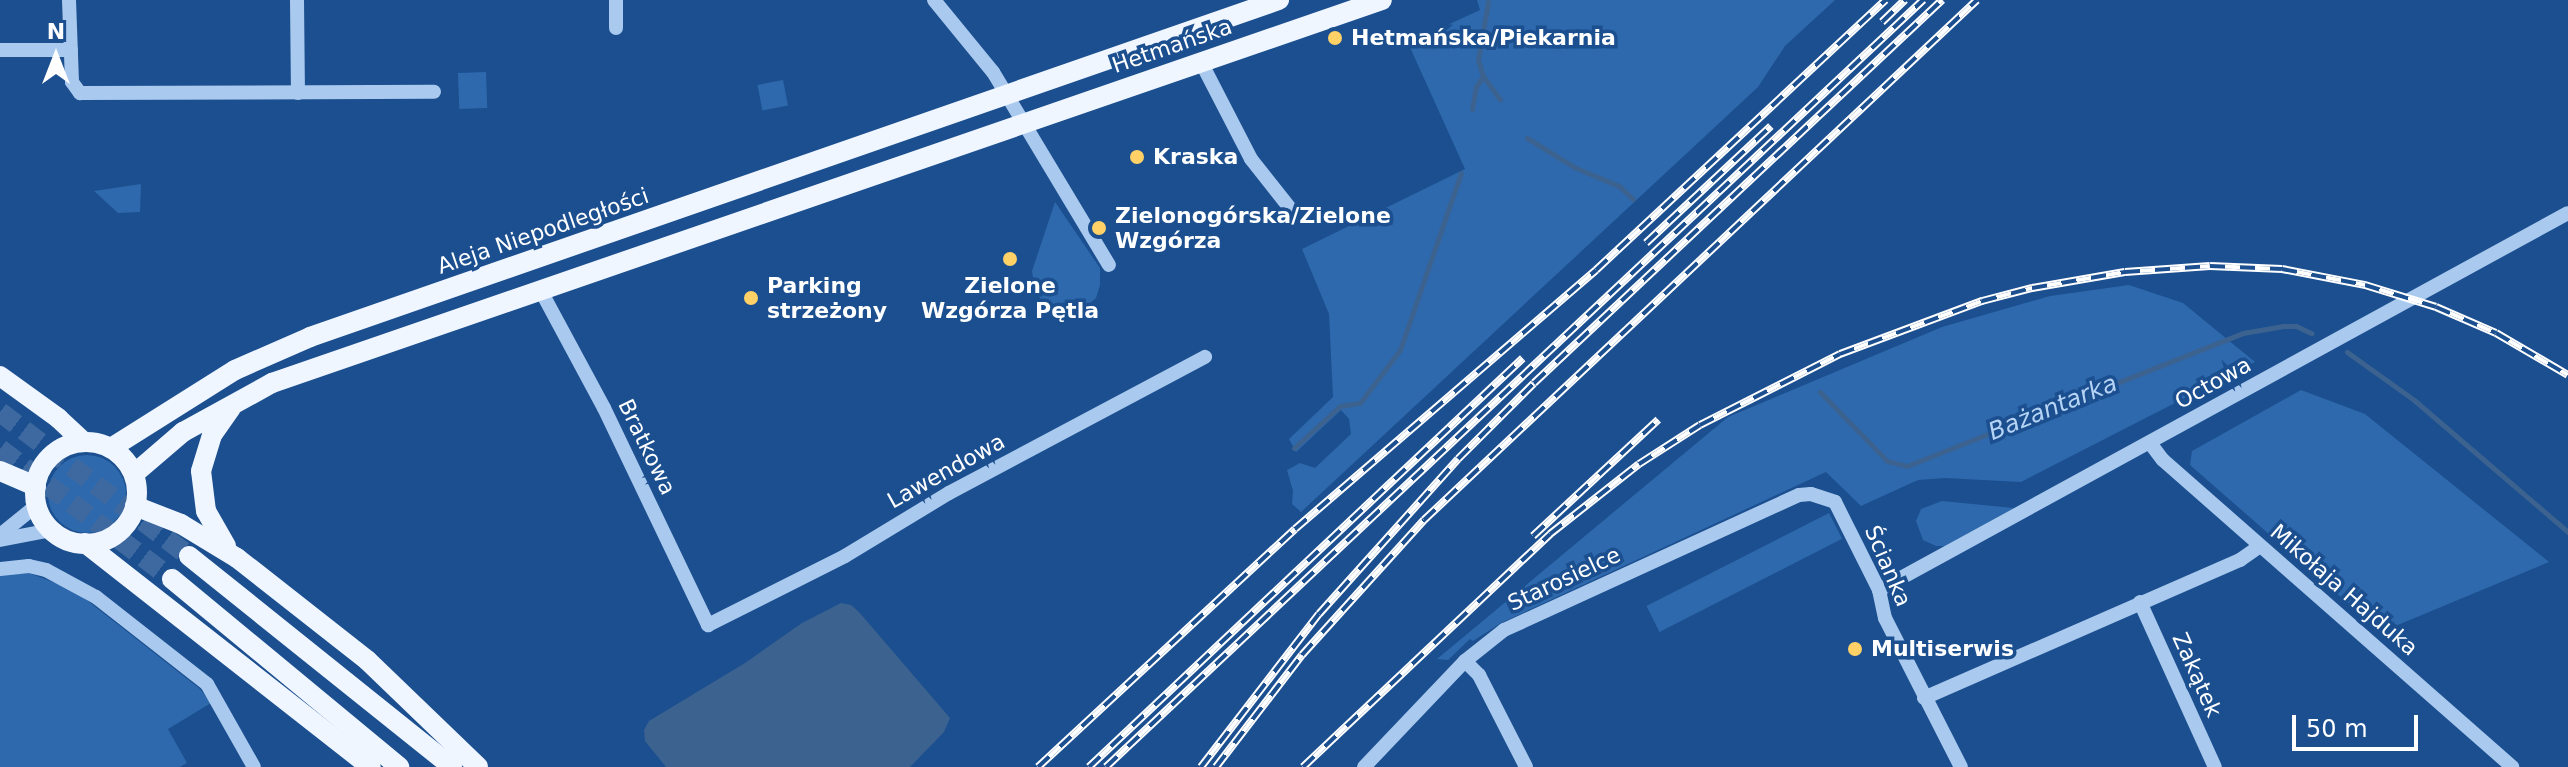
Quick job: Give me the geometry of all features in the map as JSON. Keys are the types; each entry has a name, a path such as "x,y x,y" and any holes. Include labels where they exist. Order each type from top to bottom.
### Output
{"main road":[{"name":"Hetmańska","path":"1007,94 1279,0"},
{"name":"Hetmańska","path":"1024,123 1382,0"},
{"name":"Aleja Niepodległości","path":"111,448 235,370 296,342 1007,94"},
{"path":"134,474 183,432 238,399 333,361 1024,123"},
{"path":"0,376 84,442"},
{"path":"237,558 214,529 201,487 204,455 212,435 238,399"},
{"path":"0,471 36,496 52,530 73,542 85,543 111,537 122,529 135,506 134,474 111,448 84,442 66,446 51,455 41,469 36,496"},
{"path":"135,506 181,524 237,558 367,660 478,767"},
{"path":"85,543 371,767"},
{"path":"189,556 452,767"},
{"path":"172,579 399,767"}],"street":[{"path":"69,0 74,89 88,95 434,92"},
{"path":"297,0 298,93"},
{"path":"616,0 616,28"},
{"path":"934,0 980,53 1109,265"},
{"path":"0,50 71,50"},
{"path":"1201,62 1251,159 1289,207"},
{"name":"Octowa","path":"1879,590 2568,213"},
{"name":"Bratkowa","path":"541,291 604,408 708,625"},
{"name":"Lawendowa","path":"708,625 845,556 949,493 1205,357"},
{"name":"Mikołaja Hajduka","path":"2150,443 2163,460 2512,767"},
{"name":"Ścianka","path":"1799,495 1824,496 1835,502 1879,590 1885,618 1961,767"},
{"name":"Starosielce","path":"1364,767 1465,661 1504,630 1799,495"},
{"path":"0,537 36,496"},
{"path":"0,537 52,530"},
{"path":"1924,698 2240,560 2260,546"},
{"path":"0,569 29,566 78,584 207,684 220,702 254,767"},
{"name":"Zakątek","path":"2140,602 2215,767"},
{"path":"1465,661 1479,675 1526,767"}],"shaded area":[{"path":"1477,0 1835,0 1785,46 1758,87 1301,512 1292,504 1293,491 1287,470 1300,463 1315,468 1351,434 1349,419 1341,410 1296,452 1289,439 1333,397 1329,314 1302,249 1465,169 1408,43 1480,10"},
{"path":"486,72 487,108 459,109 458,73"},
{"path":"783,80 788,106 762,110 757,85"},
{"path":"141,184 140,212 118,213 94,191"},
{"path":"1055,202 1100,268 1096,298 1079,314 1069,316 1049,313 1034,286 1032,271"},
{"path":"2129,285 2183,303 2255,362 2021,482 1945,478 1918,480 1861,506 1826,472 1501,623 1473,641 1470,639 1448,660 1437,659 1728,417 1942,327 2050,296"},
{"path":"2301,390 2365,414 2549,562 2381,632 2190,465 2192,451"},
{"path":"79,455 95,455 109,461 120,472 126,494 120,516 109,527 95,533 79,533 65,527 54,516 48,502 48,486 54,472 65,461"},
{"path":"1942,501 2014,508 1945,546 1936,546 1923,540 1916,521 1921,509"},
{"path":"1829,513 1842,539 1660,632 1646,606"},
{"path":"29,573 74,590 200,689 211,703 168,729 187,763 180,767 0,767 0,575"},
{"path":"841,603 851,605 859,612 950,718 944,732 910,767 666,767 645,741 644,730 649,721 745,663 802,623"}],"waterway":[{"name":"Bażantarka","path":"1488,2 1478,60 1483,76 1500,99"},
{"path":"1472,109 1476,87 1483,76"},
{"name":"Bażantarka","path":"1527,138 1576,168 1619,186 1633,199"},
{"path":"1294,448 1340,406 1360,403 1400,350 1461,173"},
{"name":"Bażantarka","path":"1820,392 1887,461 1907,466 2243,333 2283,326 2296,326 2311,333"},
{"name":"Bażantarka","path":"2347,352 2414,400 2568,532"}],"tunnel":[{"path":"0,412 189,556"},
{"path":"0,449 172,579"}],"railway":[{"path":"1038,767 1295,529 1596,270 1886,0"},
{"path":"1882,22 1905,0"},
{"path":"1106,767 1923,0"},
{"path":"1201,767 1319,614 1458,459 1534,383 1942,0"},
{"path":"1216,767 1302,655 1424,520 1977,0"},
{"path":"1646,243 1771,126"},
{"path":"1303,767 1550,534 1639,464 1700,425 1840,354 1982,301 2032,288 2125,272 2210,266 2282,269 2365,285 2436,307 2496,333 2568,375"},
{"path":"1089,767 1523,358"},
{"path":"1533,536 1658,420"}],"place":[{"name":"Hetmańska/Piekarnia","path":"1335,38"},
{"name":"Kraska","path":"1137,157"},
{"name":"Zielonogórska/Zielone Wzgórza","path":"1099,228"},
{"name":"Zielone Wzgórza Pętla","path":"1010,259"},
{"name":"Parking strzeżony","path":"751,298"},
{"name":"Multiserwis","path":"1855,649"}]}
